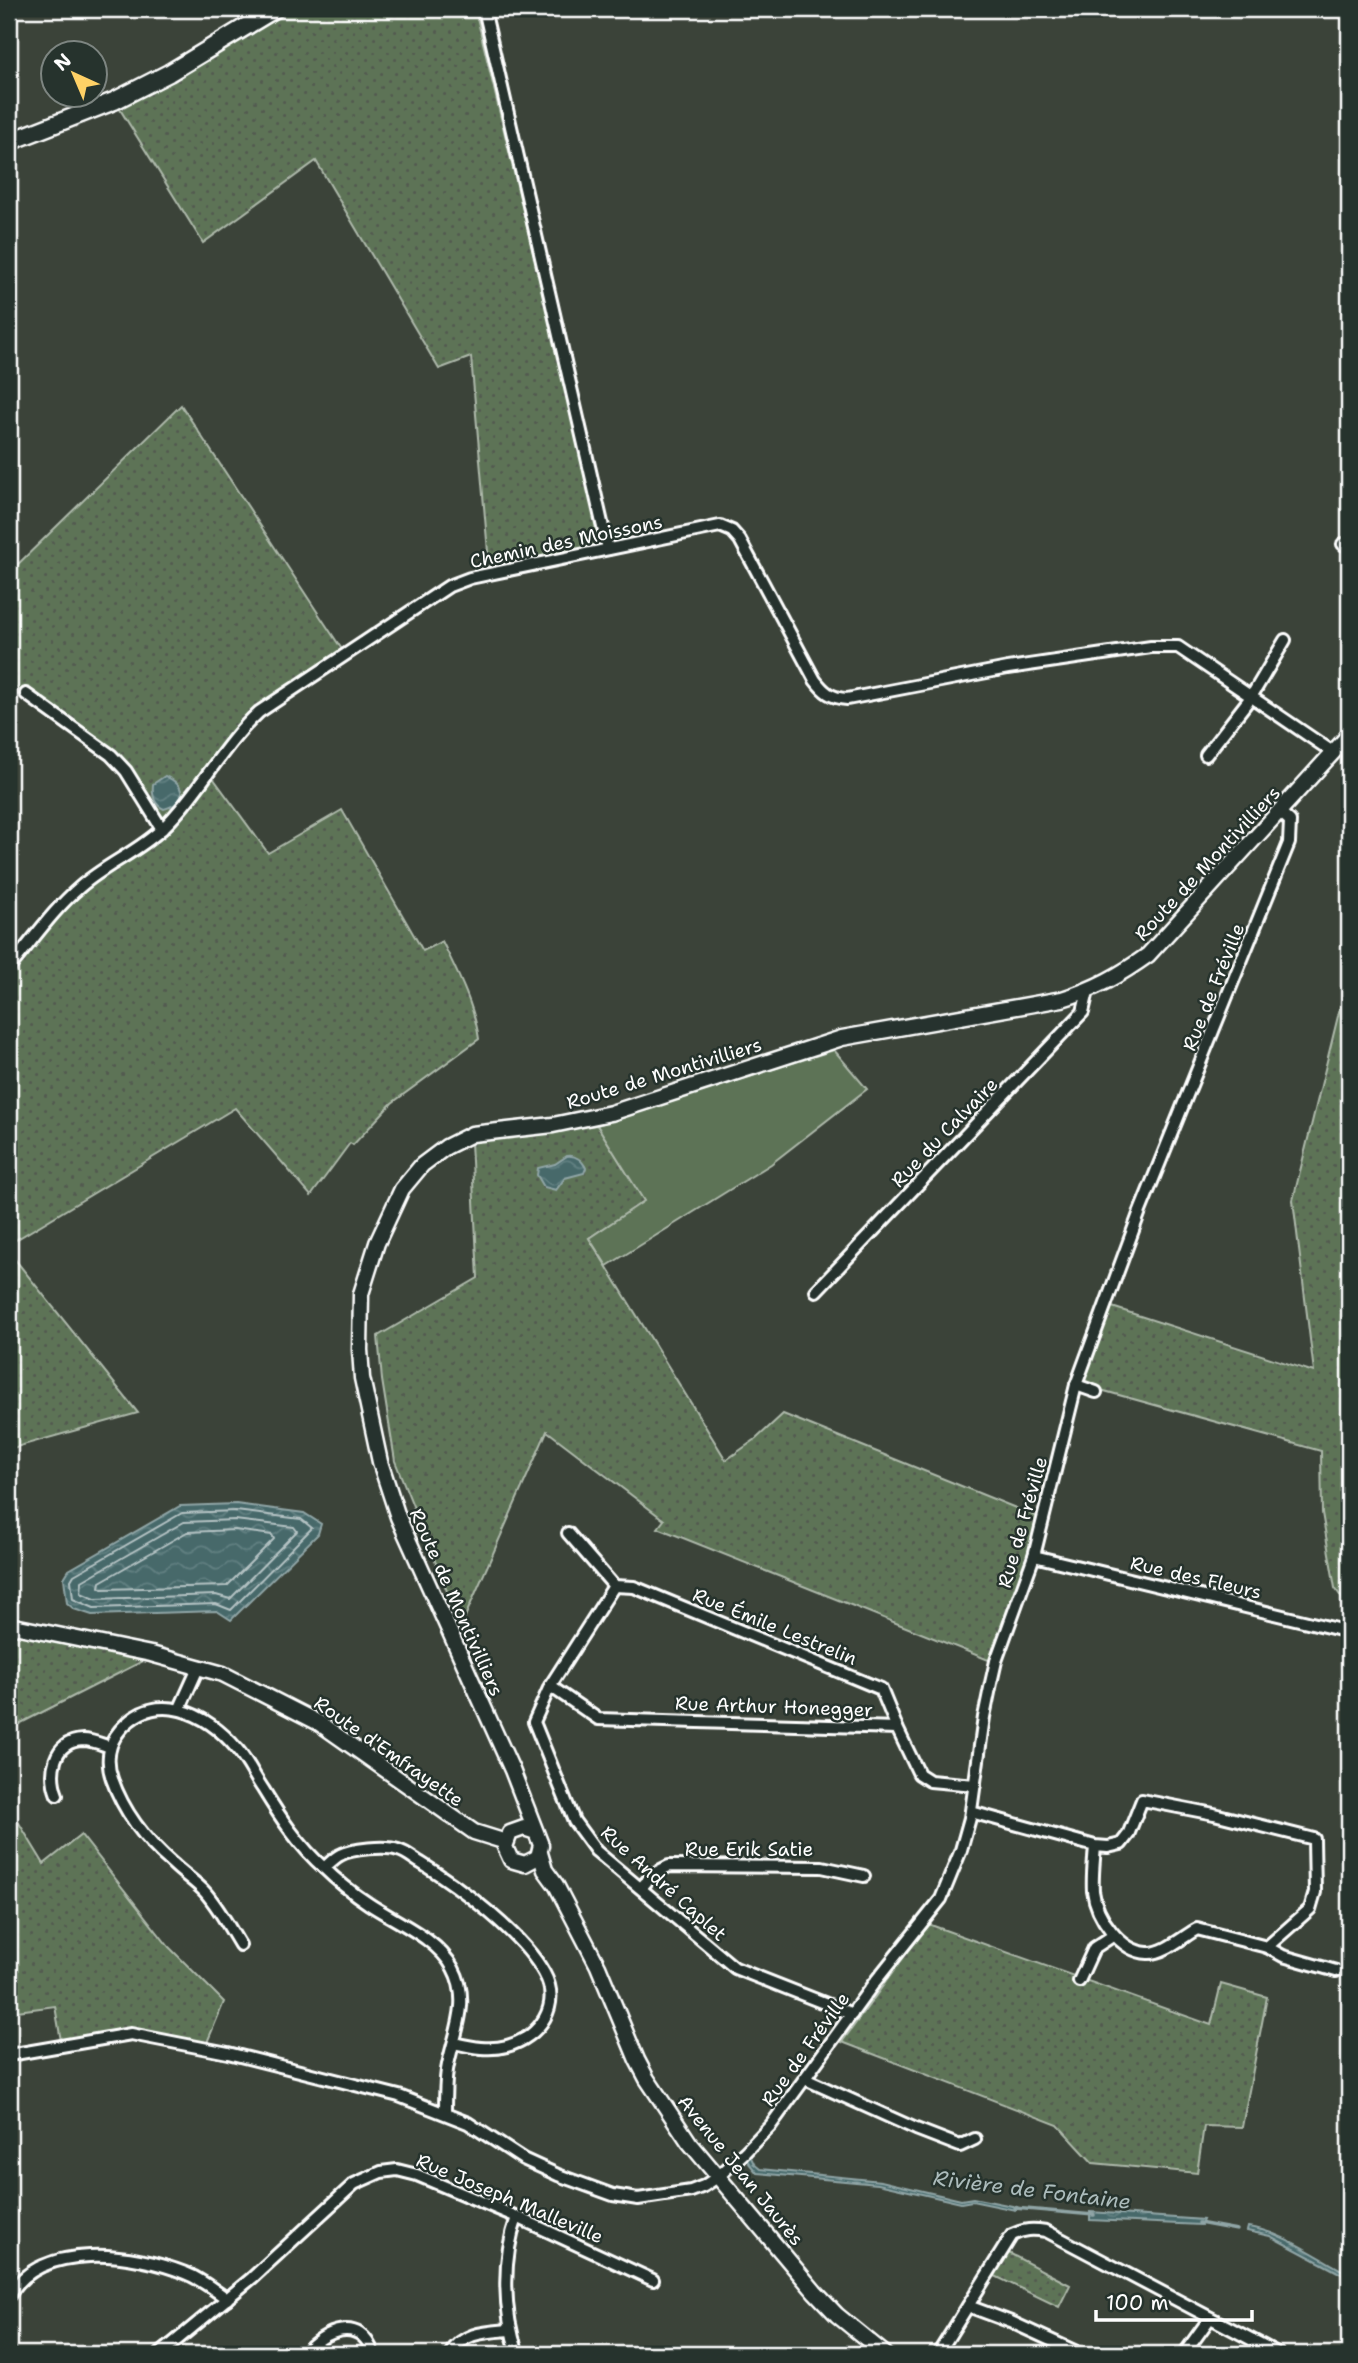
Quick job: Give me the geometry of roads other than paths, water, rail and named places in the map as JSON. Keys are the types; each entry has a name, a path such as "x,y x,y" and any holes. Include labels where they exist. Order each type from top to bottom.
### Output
{"main road":[{"path":"9,142 114,101 169,73 275,9"}],"street":[{"path":"484,9 608,550"},
{"name":"Chemin des Moissons","path":"9,968 81,886 141,847 162,829 192,795 244,725 259,712 449,586 470,578 720,526 732,531 740,540 815,680 829,695 837,699 1008,668 1151,647 1178,647 1251,697"},
{"path":"1206,755 1251,697 1285,640"},
{"path":"26,694 111,755 126,771 162,829"},
{"path":"1251,697 1334,753"},
{"name":"Route de Montivilliers","path":"536,1832 398,1517 380,1462 368,1410 360,1350 362,1294 382,1231 402,1189 422,1165 446,1147 472,1134 553,1125 611,1113 842,1038 1062,999 1088,991 1118,976 1148,955 1349,735"},
{"name":"Rue de Fréville","path":"9,2055 131,2034 228,2053 399,2096 468,2123 523,2159 613,2195 638,2199 660,2197 691,2191 719,2176 771,2124 941,1899 961,1850 971,1812 984,1717 996,1661 1034,1556 1076,1385 1139,1214 1165,1156 1289,843 1291,829 1283,829 1277,815"},
{"name":"Rue du Calvaire","path":"816,1291 1083,1012 1088,991"},
{"path":"1076,1385 1096,1392"},
{"path":"568,1533 614,1586"},
{"name":"Rue des Fleurs","path":"1034,1556 1349,1632"},
{"name":"Rue André Caplet","path":"614,1586 550,1686 534,1722 574,1821 596,1851 735,1968 852,2014"},
{"name":"Rue Émile Lestrelin","path":"614,1586 634,1587 881,1689 897,1728"},
{"name":"Route d'Emfrayette","path":"9,1625 198,1666 246,1685 319,1723 474,1832 506,1842"},
{"path":"180,1708 198,1666"},
{"name":"Rue Arthur Honegger","path":"550,1686 598,1719 897,1728 919,1774 930,1781 975,1785"},
{"path":"240,1945 225,1918 204,1891 157,1850 134,1823 111,1778 108,1763 110,1747 117,1734 137,1715 149,1709 180,1708 221,1733 238,1750 297,1839 324,1868 368,1903 431,1943 447,1958 461,1990 461,2019 447,2069 445,2112"},
{"path":"57,1796 52,1775 53,1763 59,1751 76,1741 84,1740 110,1747"},
{"name":"Route de Montivilliers","path":"516,1830 520,1814 517,1784"},
{"path":"971,1812 1095,1846 1121,1844 1128,1835 1142,1801 1214,1814 1314,1839 1315,1892 1310,1909 1267,1947"},
{"path":"528,1828 536,1832 541,1840 540,1853 534,1861 516,1863 508,1856 506,1842 510,1833 516,1830 528,1828"},
{"path":"1095,1846 1093,1893 1102,1916 1114,1935 1130,1947 1149,1954 1197,1929 1267,1947 1283,1956 1336,1971"},
{"path":"324,1868 342,1854 381,1848 398,1849 450,1881 528,1950 545,1973 551,2000 546,2018 539,2028 523,2040 506,2046 481,2049 454,2043"},
{"name":"Avenue Jean Jaurès","path":"540,1853 545,1870 556,1885 567,1909"},
{"name":"Avenue Jean Jaurès","path":"525,1864 538,1874 567,1909 583,1934 637,2060 689,2142 822,2300 885,2354"},
{"name":"Rue Erik Satie","path":"640,1888 653,1874 668,1866 822,1867 863,1876"},
{"path":"1079,1982 1094,1948 1114,1935"},
{"path":"804,2079 960,2146 975,2139"},
{"name":"Rue Joseph Malleville","path":"160,2354 227,2299 354,2184 381,2172 397,2171 417,2175 517,2217 653,2280"},
{"path":"517,2217 507,2271 509,2330 518,2354"},
{"path":"938,2354 1012,2235 1033,2229 1046,2231 1279,2354"},
{"path":"9,2296 14,2286 40,2267 59,2260 108,2256 135,2258 184,2273 208,2284 227,2299"},
{"path":"968,2306 1081,2354"},
{"path":"1184,2354 1210,2318"},
{"path":"304,2354 324,2337 338,2330 350,2329 365,2338 373,2354"},
{"path":"450,2354 459,2342 468,2336 509,2330"}],"water":[{"path":"165,776 177,784 181,798 164,809 156,802 153,784"},
{"path":"567,1156 580,1160 586,1168 584,1173 565,1178 556,1190 544,1187 537,1175 538,1168 555,1164"},
{"path":"236,1504 304,1513 321,1524 318,1534 231,1620 217,1611 92,1615 74,1609 67,1603 64,1578 69,1570 180,1506"},
{"path":"749,2153 754,2164 760,2169 881,2181 961,2200 973,2198 1017,2207 1015,2210 972,2201 961,2203 878,2184 757,2173 748,2162 746,2155"},
{"path":"1090,2212 1203,2220 1201,2225 1090,2220"},
{"path":"1248,2227 1288,2240 1349,2274 1349,2278 1270,2236 1247,2231"}],"waterway":[{"name":"Rivière de Fontaine","path":"1014,2208 1094,2215"},
{"name":"Rivière de Fontaine","path":"1199,2223 1237,2230"}]}
